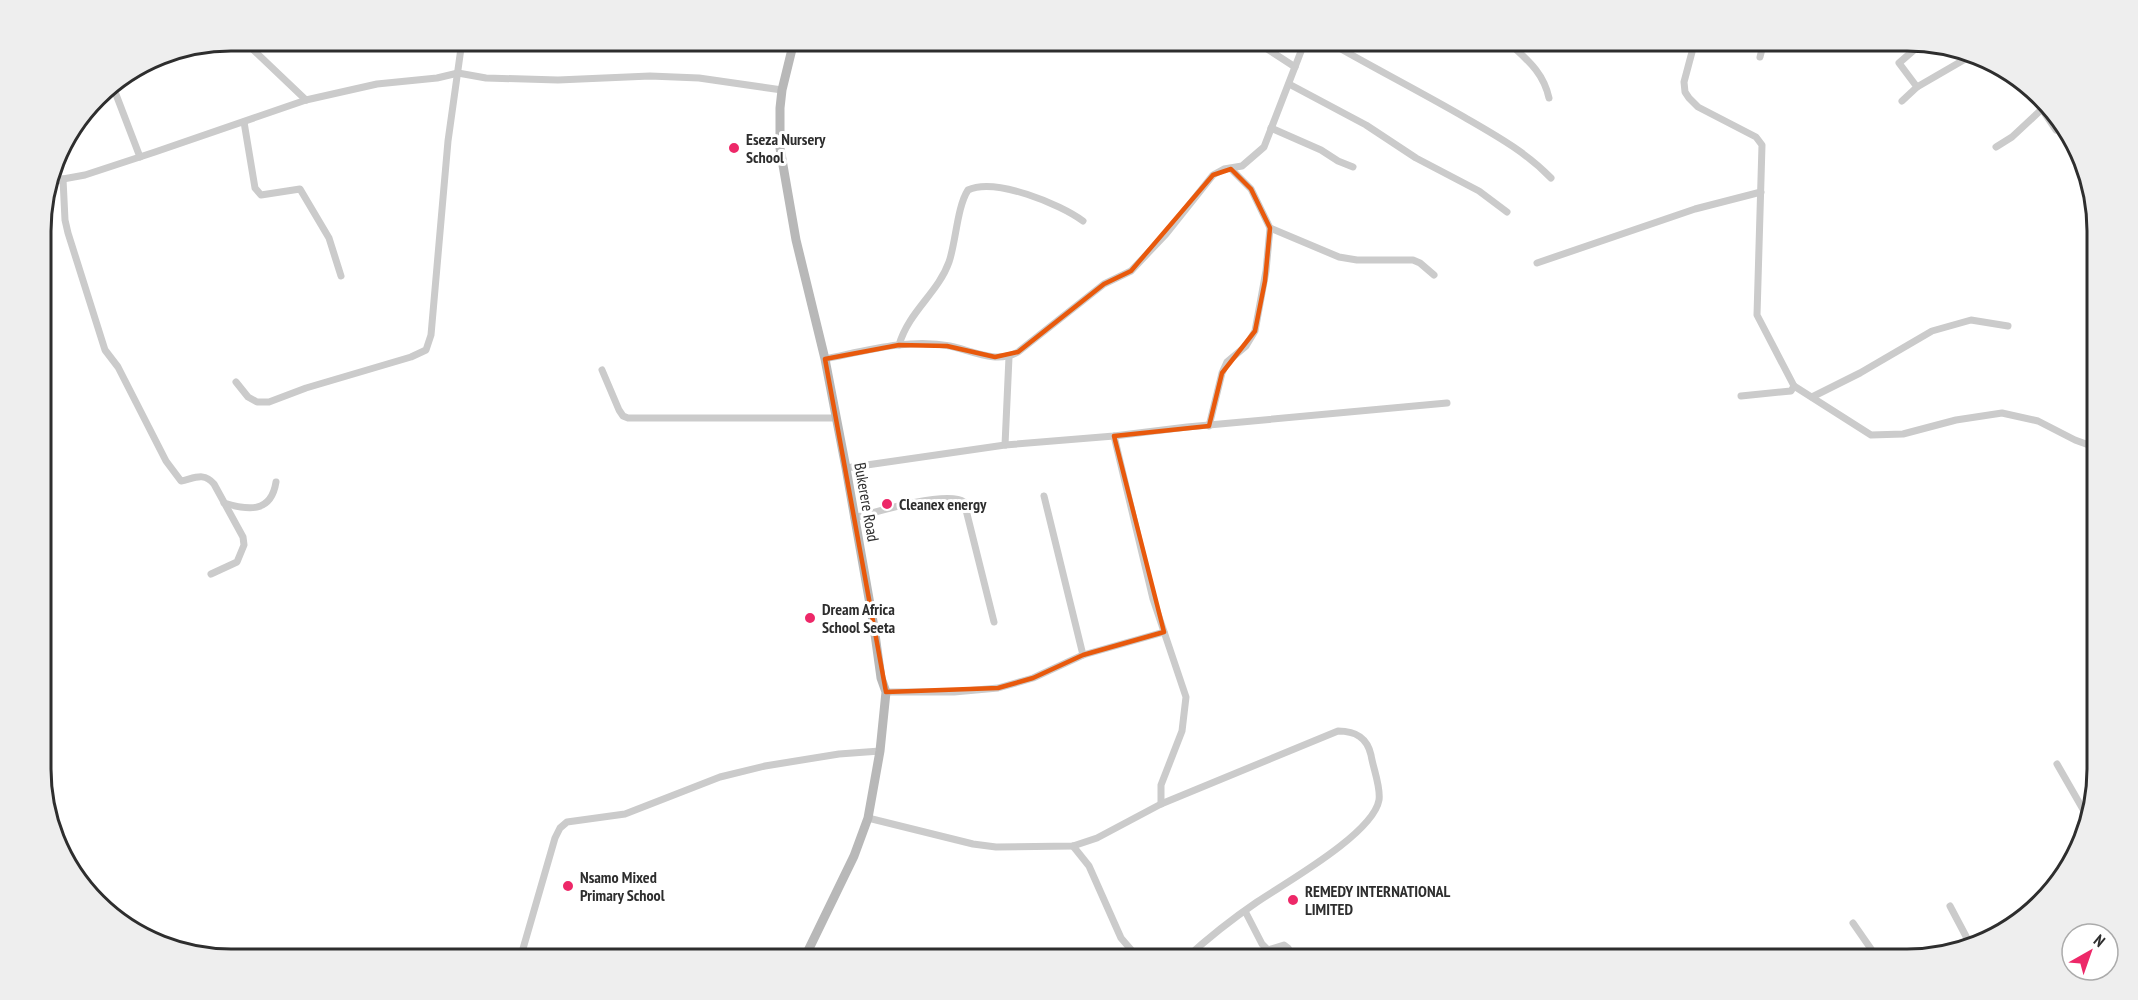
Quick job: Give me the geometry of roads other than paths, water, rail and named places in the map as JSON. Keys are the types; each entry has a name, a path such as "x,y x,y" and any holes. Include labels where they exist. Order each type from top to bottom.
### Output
{"main road":[{"name":"Bukerere Road","path":"791,51 780,108 782,157 796,240 825,359 874,627 881,678 886,692 880,751 868,818 854,856 809,949"}],"street":[{"path":"256,51 306,99"},
{"path":"236,382 248,397 257,402 270,402 306,388 411,357 426,350 431,335 448,141 461,51"},
{"path":"1271,51 1295,67"},
{"path":"825,359 899,345 946,345 981,355 1009,357 1043,334 1104,284 1131,271 1166,234 1213,175 1247,162 1264,147 1301,51"},
{"path":"1347,51 1489,130 1538,165 1551,178"},
{"path":"1518,51 1530,62 1546,84 1549,98"},
{"path":"1692,51 1684,82 1685,92 1692,102 1760,140 1763,152 1756,315 1794,386 1871,435 1903,434 1956,420 2002,413 2038,421 2087,444"},
{"path":"1760,57 1761,51"},
{"path":"1913,51 1899,63 1917,87"},
{"path":"1902,101 1917,87 1963,60"},
{"path":"58,181 85,175 140,157 306,99 377,84 437,78 458,73 486,78 558,80 650,76 699,78 782,90"},
{"path":"1289,84 1366,125 1416,158 1479,191 1507,212"},
{"path":"116,93 140,157"},
{"path":"1996,147 2012,137 2040,111"},
{"path":"244,122 255,188 261,195 300,189 329,238 341,276"},
{"path":"1271,128 1353,167"},
{"path":"1209,426 1222,373 1233,356 1252,339 1255,331 1266,271 1270,228 1251,189 1231,169"},
{"path":"63,179 65,220 105,350 118,367 177,478 181,481 200,475 209,477 243,537 244,545 237,562 211,574"},
{"path":"899,345 910,318 938,282 948,264 968,190 977,186 1022,193 1070,212 1083,221"},
{"path":"1537,263 1695,209 1761,192"},
{"path":"1270,228 1339,257 1357,260 1413,260 1434,275"},
{"path":"1812,398 1932,331 1971,320 2008,326"},
{"path":"1005,445 1009,357"},
{"path":"602,370 619,410 623,416 628,418 835,418"},
{"path":"1741,396 1791,390 1794,386"},
{"path":"846,468 1005,445 1447,403"},
{"path":"1114,436 1153,599 1186,697 1182,731 1161,784 1161,804"},
{"path":"224,503 244,509 253,509 263,505 274,490 276,483"},
{"path":"1044,496 1083,655"},
{"path":"854,518 915,502 956,499 964,502 994,622"},
{"path":"886,692 954,692 998,688 1033,678 1083,655 1164,632"},
{"path":"868,818 973,844 1006,847 1073,846 1096,838 1161,804 1338,731 1350,731 1364,739 1369,749 1378,789 1379,800 1374,811 1348,840 1245,911 1198,949"},
{"path":"523,949 555,838 560,828 567,822 625,814 720,777 765,766 839,754 880,751"},
{"path":"2057,764 2083,809"},
{"path":"1073,846 1089,866 1121,938 1130,949"},
{"path":"1950,906 1968,938"},
{"path":"1245,911 1262,944 1267,949"},
{"path":"1853,923 1869,949"},
{"path":"1271,949 1284,945 1289,949"}],"place":[{"name":"Eseza Nursery School","path":"734,148"},
{"name":"Cleanex energy","path":"887,504"},
{"name":"Dream Africa School Seeta","path":"810,618"},
{"name":"Nsamo Mixed Primary School","path":"568,886"},
{"name":"REMEDY INTERNATIONAL LIMITED","path":"1293,900"}]}
